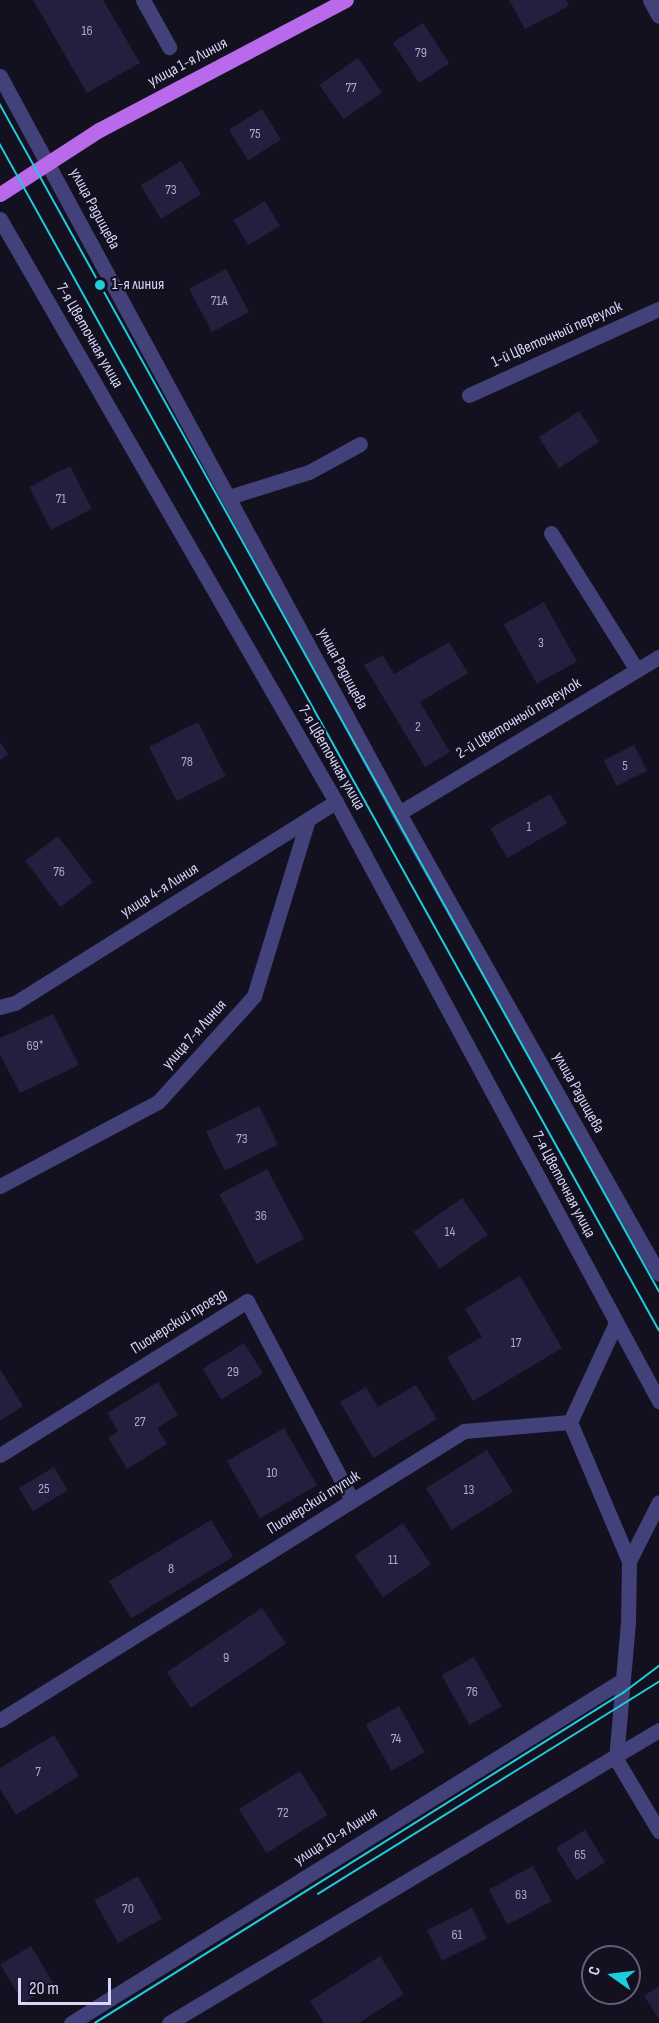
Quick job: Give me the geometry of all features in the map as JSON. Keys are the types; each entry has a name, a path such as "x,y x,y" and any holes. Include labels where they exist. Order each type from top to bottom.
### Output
{"main road":[{"name":"улица 1-я Линия","path":"0,194 99,130 346,0"}],"street":[{"path":"143,0 169,47"},
{"path":"650,0 659,16"},
{"name":"улица Радищева","path":"0,76 399,813 659,1274"},
{"name":"7-я Цветочная улица","path":"0,219 336,802 659,1401"},
{"name":"1-й Цветочный переулок","path":"469,394 659,309"},
{"path":"229,497 309,472 360,444"},
{"path":"551,533 637,670"},
{"name":"2-й Цветочный переулок","path":"399,813 659,657"},
{"name":"улица 4-я Линия","path":"0,1007 15,1003 336,802"},
{"name":"улица 7-я Линия","path":"0,1186 158,1102 254,996 308,819"},
{"name":"Пионерский проезд","path":"0,1455 247,1301 352,1500"},
{"path":"616,1323 595,1377 570,1422 628,1561 628,1623 621,1681 616,1759 659,1831"},
{"name":"Пионерский тупик","path":"0,1720 464,1431 570,1422"},
{"path":"628,1561 659,1502"},
{"name":"улица 10-я Линия","path":"70,2023 621,1681"},
{"path":"169,2023 616,1759 659,1730"}],"building":[{"path":"33,0 103,0 140,63 87,93"},
{"path":"509,0 566,0 569,6 525,29"},
{"path":"423,23 449,63 419,83 393,43"},
{"path":"358,58 382,92 344,119 319,85"},
{"path":"262,109 281,140 248,160 229,130"},
{"path":"181,161 201,194 161,219 141,185"},
{"path":"265,201 280,226 248,245 233,220"},
{"path":"226,269 249,312 212,332 189,289"},
{"path":"579,411 599,442 559,468 539,437"},
{"path":"70,466 92,509 51,530 29,487"},
{"path":"544,602 577,661 537,684 504,624"},
{"path":"449,642 468,673 420,702 450,752 425,767 364,665 383,655 394,674"},
{"path":"198,722 226,776 177,801 149,747"},
{"path":"0,742 8,754 0,760"},
{"path":"634,745 647,771 617,786 604,760"},
{"path":"550,794 567,823 507,858 490,828"},
{"path":"58,836 93,882 60,907 25,861"},
{"path":"53,1014 79,1065 20,1093 0,1054 0,1038"},
{"path":"259,1106 278,1145 225,1171 206,1132"},
{"path":"267,1169 304,1239 256,1264 219,1194"},
{"path":"462,1198 488,1235 439,1269 414,1232"},
{"path":"520,1276 562,1348 473,1401 447,1357 482,1337 465,1309"},
{"path":"244,1343 263,1374 222,1399 202,1369"},
{"path":"0,1369 23,1406 0,1421"},
{"path":"158,1382 178,1415 157,1428 167,1444 127,1469 108,1438 118,1431 107,1413"},
{"path":"416,1385 437,1419 373,1458 340,1402 366,1387 378,1407"},
{"path":"284,1428 317,1485 260,1518 227,1461"},
{"path":"487,1450 513,1492 452,1530 426,1488"},
{"path":"54,1467 68,1490 33,1511 19,1488"},
{"path":"211,1520 233,1557 131,1618 109,1581"},
{"path":"403,1523 431,1564 383,1597 355,1555"},
{"path":"262,1608 286,1644 191,1708 167,1672"},
{"path":"474,1657 502,1707 469,1725 442,1675"},
{"path":"399,1706 425,1752 391,1771 366,1724"},
{"path":"54,1735 79,1776 16,1815 0,1789 0,1768"},
{"path":"300,1771 328,1815 266,1853 239,1809"},
{"path":"585,1830 605,1862 576,1880 556,1848"},
{"path":"533,1866 552,1901 508,1925 489,1889"},
{"path":"138,1876 162,1919 118,1943 94,1900"},
{"path":"472,1908 487,1939 442,1960 427,1930"},
{"path":"31,1946 54,1985 23,2003 0,1965"},
{"path":"380,1956 404,1994 359,2023 324,2023 310,2001"},
{"path":"659,1986 659,2019 644,1996"}],"tram line":[{"path":"0,104 659,1291"},
{"path":"0,144 659,1330"},
{"path":"95,2023 623,1693 659,1666"},
{"path":"318,1894 659,1682"}],"place":[{"name":"1-я линия","path":"100,285"}]}
